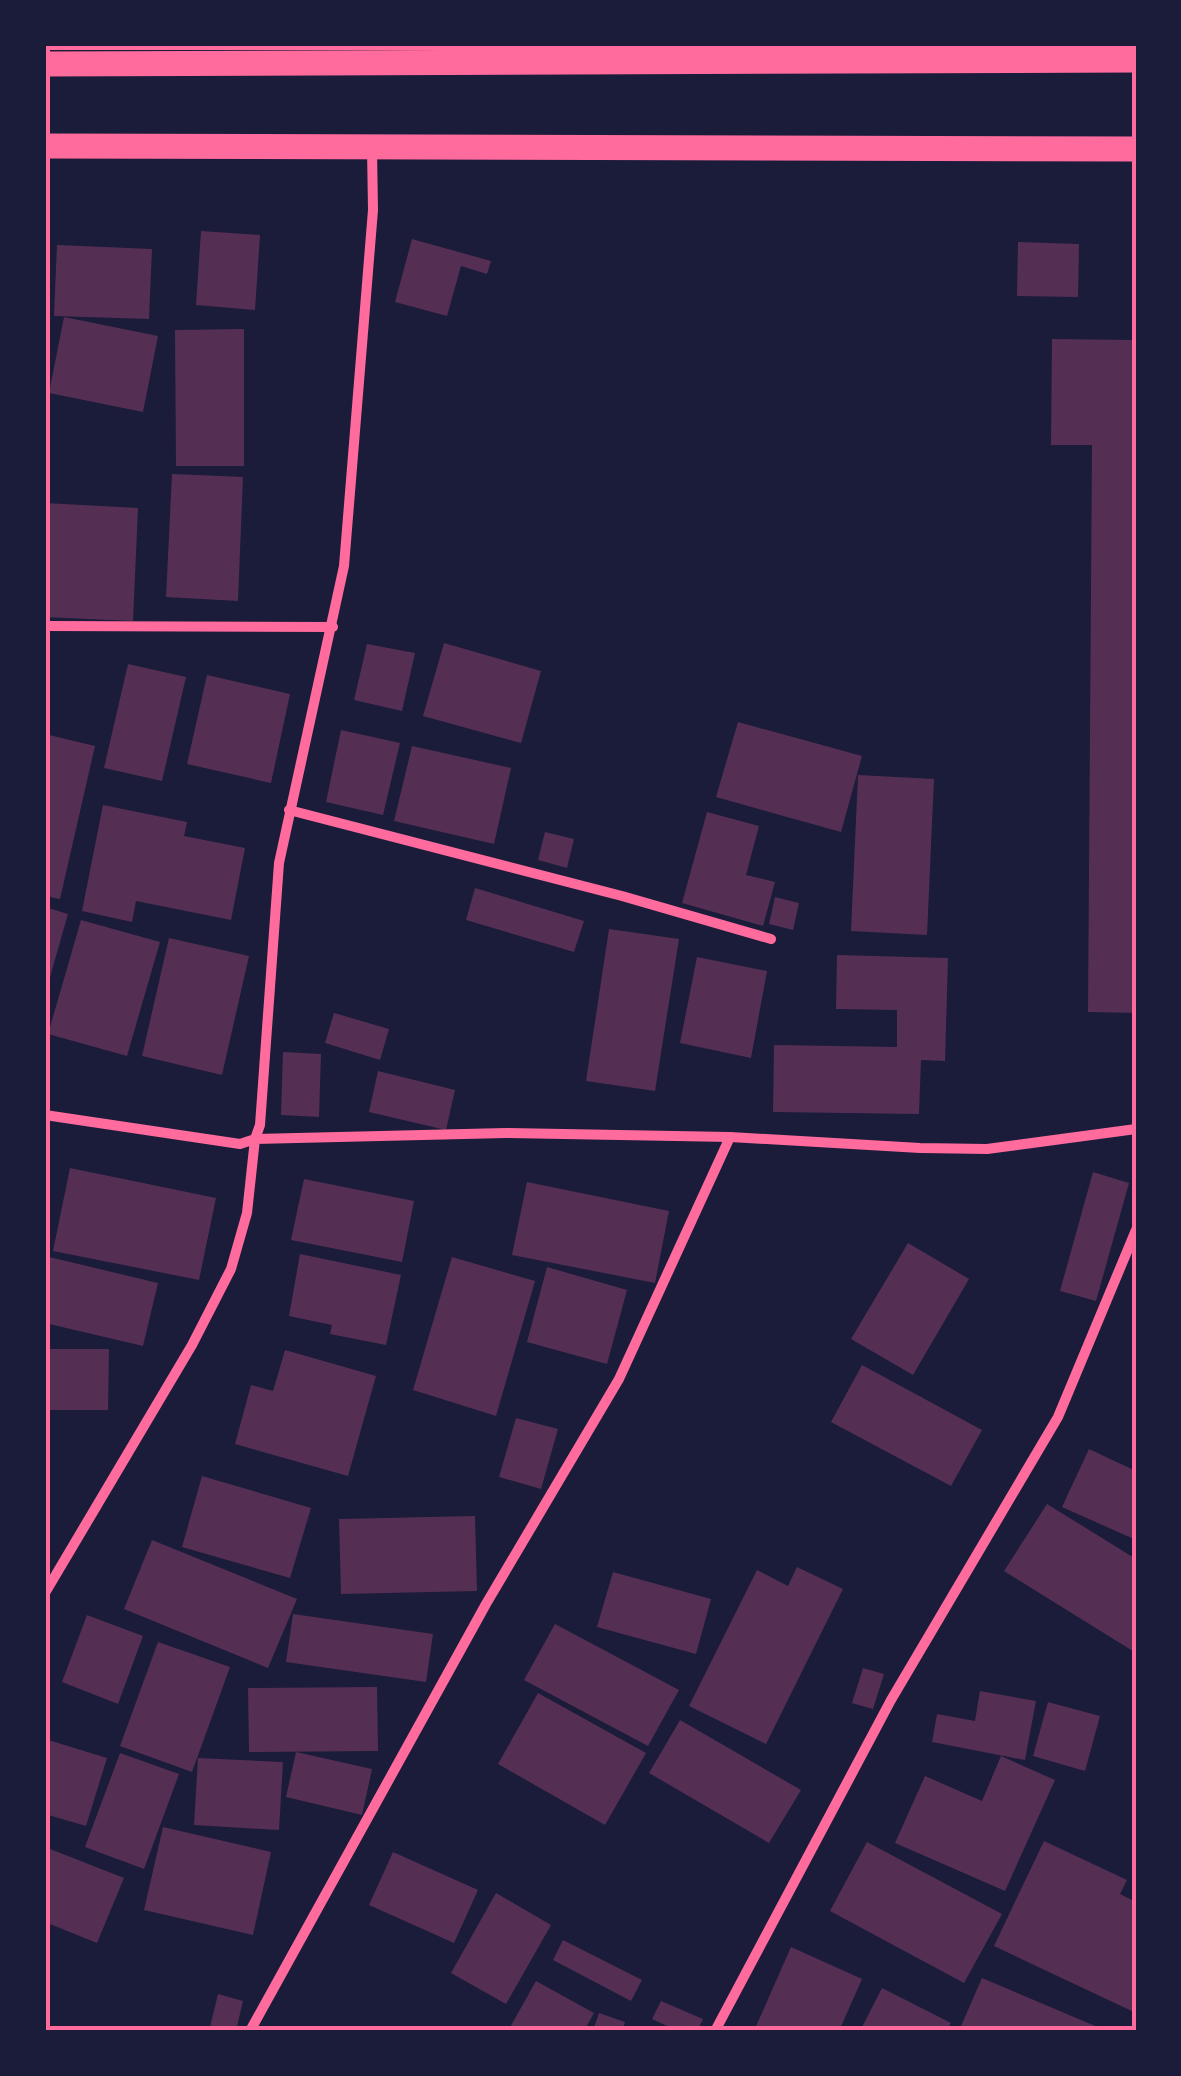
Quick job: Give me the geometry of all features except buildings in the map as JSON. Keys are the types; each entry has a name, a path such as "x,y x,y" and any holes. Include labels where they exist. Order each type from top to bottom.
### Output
{"main road":[{"path":"45,64 1136,60"},
{"path":"45,146 1136,149"}],"street":[{"path":"45,1594 192,1345 230,1269 247,1213 254,1138 260,1125 279,862 344,566 373,210 372,148"},
{"path":"45,626 333,627"},
{"path":"290,810 771,939"},
{"path":"45,1115 240,1144 254,1138 506,1133 987,1148 1136,1129"},
{"path":"250,2031 486,1604 618,1379 730,1137"},
{"path":"715,2031 891,1700 1058,1417 1136,1230"}]}
